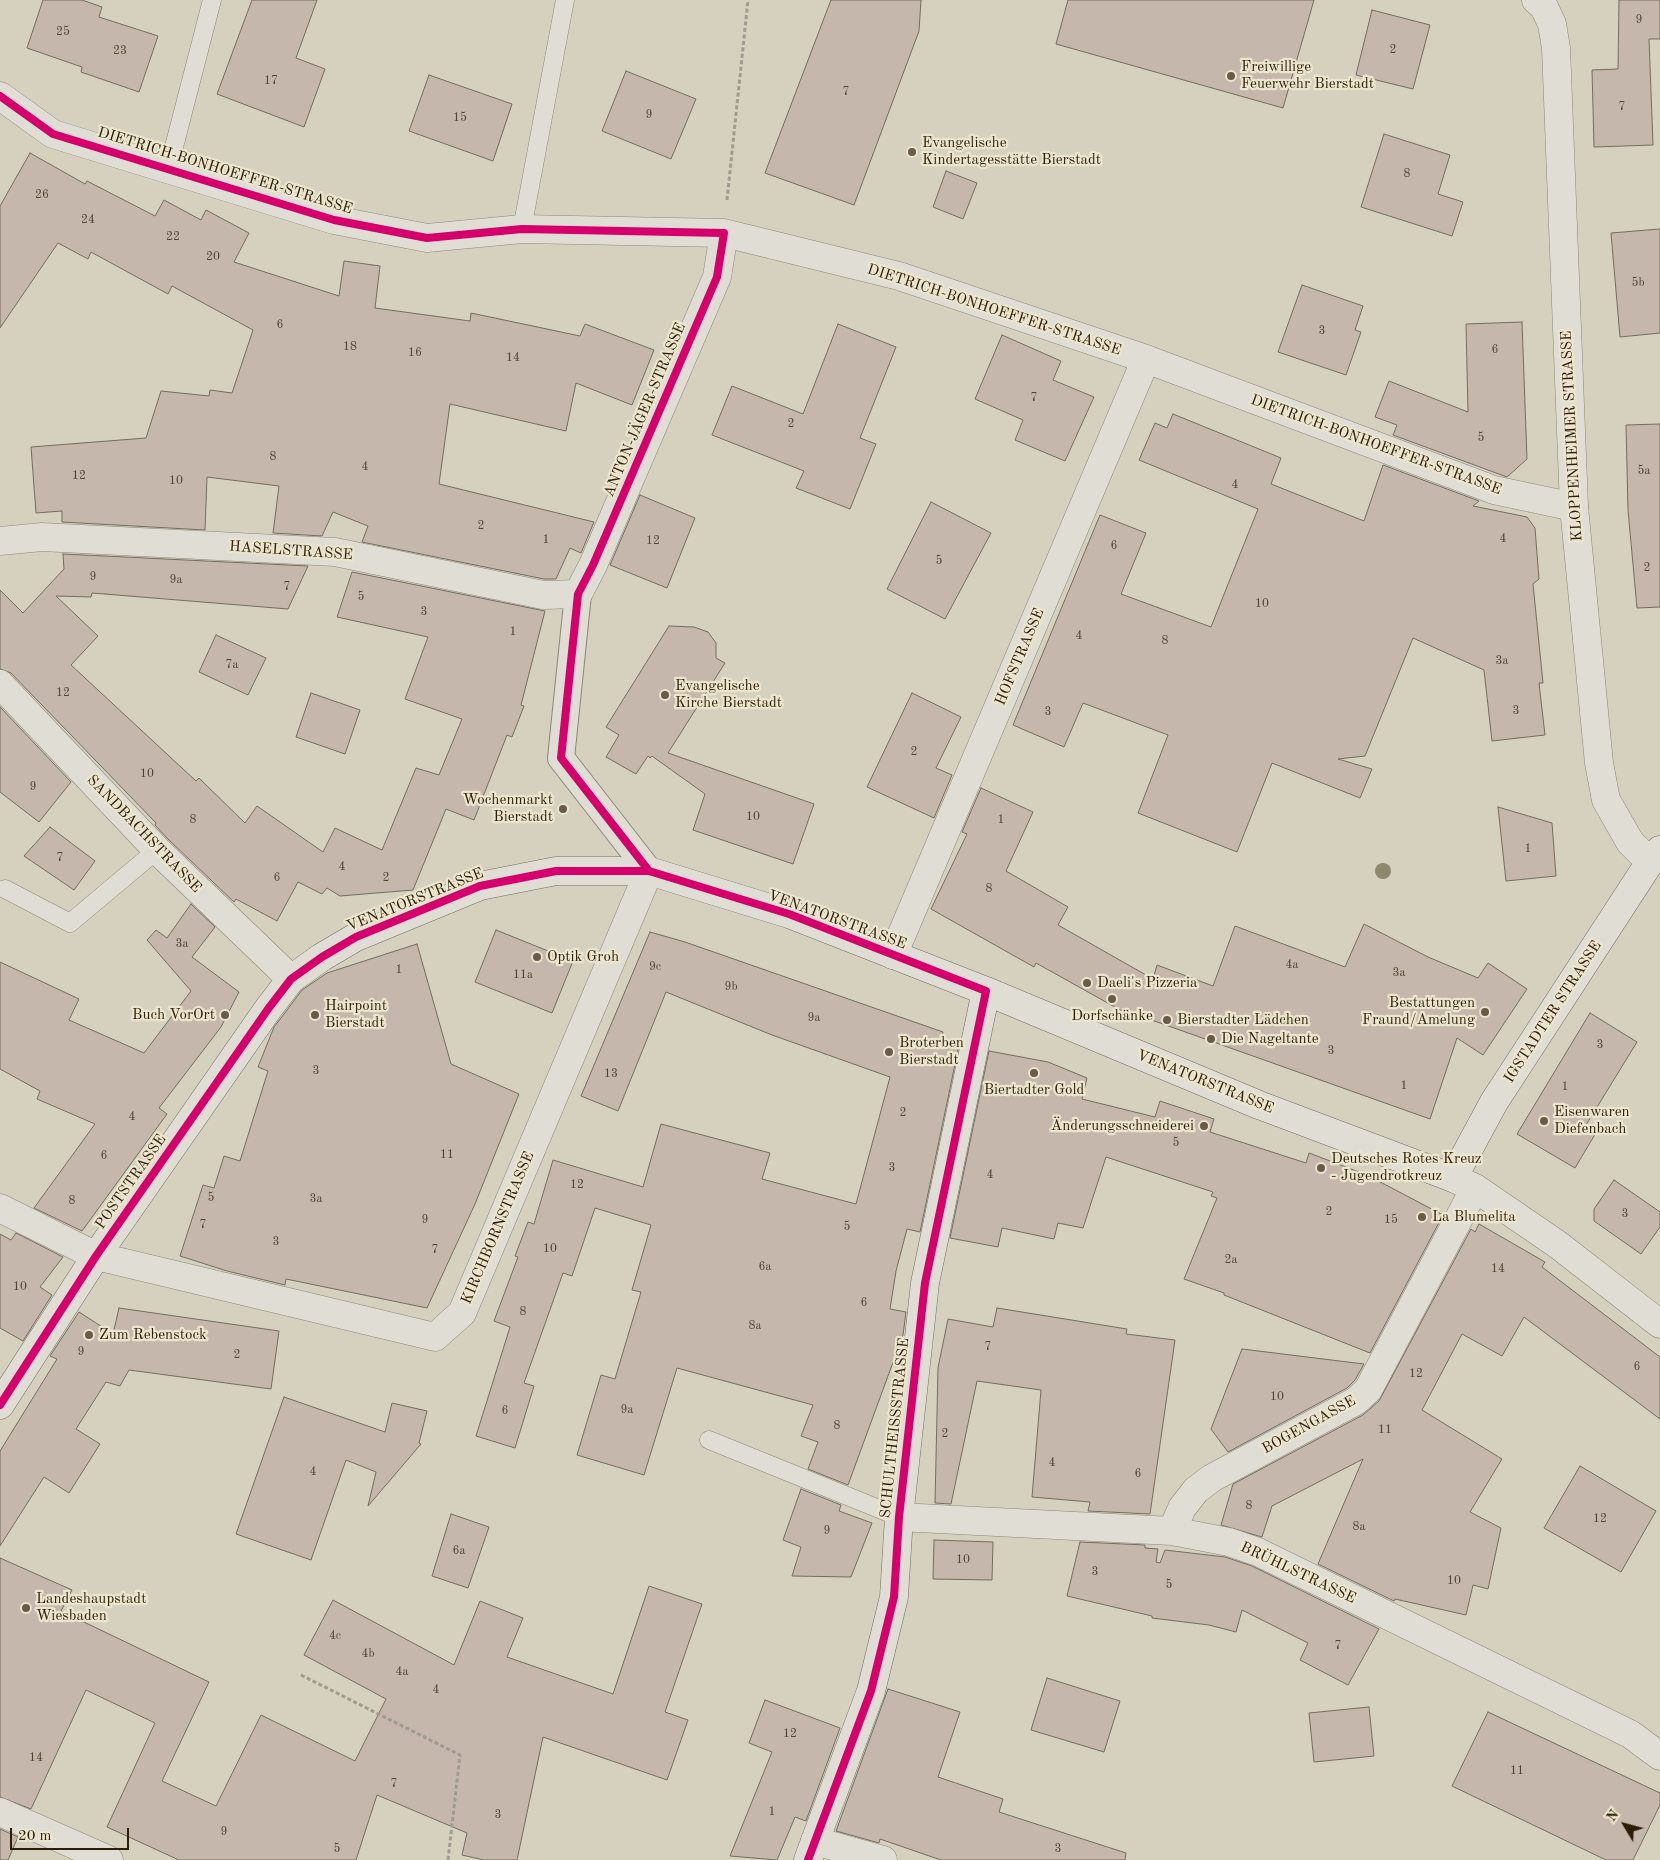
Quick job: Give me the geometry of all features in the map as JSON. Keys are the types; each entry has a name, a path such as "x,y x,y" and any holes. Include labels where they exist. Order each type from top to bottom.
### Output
{"street":[{"name":"KLOPPENHEIMER STRASSE","path":"1536,0 1544,7 1552,24 1556,48 1574,507 1599,763 1606,800 1630,842 1655,856"},
{"name":"DIETRICH-BONHOEFFER-STRASSE","path":"0,96 53,134 334,220 427,238 522,230 724,233 899,276 1146,359 1494,490 1574,507"},
{"name":"ANTON-JÄGER-STRASSE","path":"578,594 593,565 717,277 724,233"},
{"name":"HOFSTRASSE","path":"893,955 1146,359"},
{"name":"HASELSTRASSE","path":"0,540 42,537 335,552 543,595 578,594"},
{"path":"578,594 561,758 649,871"},
{"name":"SANDBACHSTRASSE","path":"0,684 157,850 291,980"},
{"name":"IGSTADTER STRASSE","path":"1464,1183 1494,1102 1655,856"},
{"name":"VENATORSTRASSE","path":"291,980 322,957 356,937 480,886 556,871 649,871 788,914 986,990 1259,1105 1464,1183 1557,1244 1660,1324"},
{"name":"KIRCHBORNSTRASSE","path":"96,1256 435,1337 462,1313 649,871"},
{"name":"POSTSTRASSE","path":"0,1405 96,1256 268,1009 291,980"},
{"name":"SCHULTHEISSSTRASSE","path":"812,1850 871,1691 894,1597 899,1517 925,1283 986,990"},
{"name":"BOGENGASSE","path":"1172,1530 1187,1502 1196,1490 1212,1478 1356,1401 1368,1390 1464,1183"},
{"path":"0,1208 96,1256"},
{"name":"BRÜHLSTRASSE","path":"899,1517 1172,1530 1229,1542 1258,1552 1630,1734 1660,1756"},
{"path":"0,1812 109,1860"},
{"path":"812,1850 883,1860"}],"lane":[{"path":"168,170 212,0"},
{"path":"522,230 565,0"},
{"path":"5,889 70,923 157,850"},
{"path":"710,1440 899,1517"}],"path":[{"path":"724,233 748,0"},
{"path":"301,1676 460,1756 448,1860"}],"building":[{"path":"43,0 82,0 102,7 99,17 158,36 139,92 81,72 82,67 27,48"},
{"path":"252,0 317,0 296,58 325,69 304,127 217,94"},
{"path":"831,0 921,0 919,31 854,205 765,173"},
{"name":"Freiwillige Feuerwehr Bierstadt","path":"1068,0 1314,0 1283,108 1056,44"},
{"path":"1619,0 1660,0 1660,39 1649,39 1653,145 1594,147 1592,70 1618,69"},
{"path":"1372,10 1430,25 1413,89 1356,75"},
{"path":"626,71 696,99 671,159 602,131"},
{"path":"429,75 512,104 493,161 409,131"},
{"path":"1384,134 1450,155 1438,194 1463,202 1452,236 1361,207"},
{"path":"30,153 85,184 87,181 155,216 164,200 201,220 206,210 249,233 234,262 339,296 344,261 380,266 375,308 470,321 471,313 580,336 585,324 654,350 632,405 576,383 566,431 450,404 439,484 594,522 581,553 570,548 556,579 544,579 362,542 368,526 333,512 322,536 273,533 279,486 207,477 205,530 62,522 62,511 36,513 31,447 146,438 161,391 209,396 210,390 232,393 253,330 172,286 168,294 91,252 88,259 58,243 0,328 0,206"},
{"path":"946,171 977,183 963,219 933,207"},
{"path":"1660,229 1660,333 1620,337 1611,233"},
{"path":"1302,285 1363,306 1355,330 1361,332 1346,375 1278,352"},
{"path":"1522,322 1527,459 1507,477 1393,435 1397,425 1375,417 1389,381 1468,412 1466,324"},
{"path":"838,324 896,347 860,438 876,444 850,509 796,488 804,471 712,435 732,386 803,414"},
{"path":"1002,335 1061,361 1053,380 1094,397 1065,461 1015,440 1023,420 975,399"},
{"path":"1173,414 1281,458 1271,484 1364,521 1383,465 1479,501 1473,506 1527,517 1535,528 1539,579 1533,584 1543,683 1539,683 1545,735 1492,741 1484,670 1413,638 1365,756 1338,759 1372,769 1360,798 1272,763 1237,852 1138,813 1168,735 1083,703 1064,747 1013,725 1100,515 1146,533 1121,594 1211,627 1258,509 1139,460 1155,423 1167,428"},
{"path":"1660,424 1660,607 1637,608 1628,510 1626,425"},
{"path":"640,495 695,518 667,588 610,565"},
{"path":"931,502 991,533 945,619 887,589"},
{"path":"63,554 308,566 288,609 92,593 91,597 56,596 98,636 71,665 196,781 199,778 245,823 257,806 323,852 335,828 382,850 416,768 439,775 462,719 405,699 428,637 337,617 352,572 545,611 521,705 524,706 512,737 507,735 474,820 446,809 413,890 340,896 327,888 322,894 298,882 277,921 236,899 234,902 168,839 155,825 156,823 11,673 0,669 0,590 23,613 64,569"},
{"path":"669,626 694,627 708,632 716,643 716,658 725,663 668,753 814,804 793,864 693,830 705,794 652,756 650,758 648,756 636,774 606,757 619,735 606,727"},
{"path":"216,635 266,658 248,695 199,672"},
{"path":"311,693 360,710 345,754 296,737"},
{"path":"912,693 961,717 936,768 952,775 934,818 867,787"},
{"path":"0,707 71,782 39,822 0,792"},
{"path":"981,788 1033,812 1006,871 1068,907 1058,925 1153,979 1157,965 1213,986 1235,926 1345,967 1364,924 1428,957 1478,978 1488,963 1527,989 1483,1055 1457,1038 1430,1119 1132,1013 1131,1016 1036,963 1034,967 931,909 967,834 962,832"},
{"path":"1498,807 1552,823 1556,876 1506,881"},
{"path":"50,827 95,861 74,890 24,856"},
{"path":"191,904 215,927 192,957 239,992 221,1027 159,1108 167,1114 82,1231 34,1208 95,1124 37,1099 40,1091 0,1069 0,962 79,999 69,1020 144,1053 191,991 147,940 156,930 167,938"},
{"path":"496,930 573,961 552,1013 475,982"},
{"path":"650,932 685,942 943,1032 941,1041 959,1045 920,1232 907,1229 896,1271 890,1309 906,1312 903,1335 848,1485 808,1469 818,1442 801,1436 813,1405 677,1368 644,1475 577,1455 601,1375 615,1379 641,1292 632,1290 651,1225 595,1208 572,1276 563,1273 524,1383 534,1386 515,1448 476,1436 510,1327 494,1321 518,1257 515,1256 528,1222 534,1224 553,1160 643,1187 661,1124 770,1153 762,1179 856,1204 890,1077 772,1035 666,992 618,1111 581,1096"},
{"path":"417,944 451,1064 519,1094 475,1204 427,1308 286,1279 285,1285 227,1271 180,1256 203,1185 214,1188 224,1156 240,1161 268,1071 258,1067 274,1027 302,990 327,973"},
{"path":"1590,1013 1637,1042 1586,1125 1597,1131 1575,1168 1517,1134"},
{"path":"989,1051 1048,1062 1087,1078 1082,1099 1155,1117 1160,1101 1214,1119 1210,1132 1306,1163 1309,1153 1367,1175 1443,1215 1370,1353 1224,1295 1224,1293 1184,1279 1217,1198 1211,1196 1213,1192 1106,1157 1083,1228 1058,1223 1054,1239 1002,1228 998,1247 950,1238"},
{"path":"1614,1180 1660,1212 1660,1227 1641,1254 1594,1221 1594,1209"},
{"path":"1479,1224 1545,1262 1542,1267 1660,1357 1660,1419 1524,1317 1502,1356 1462,1334 1422,1410 1502,1459 1470,1512 1501,1528 1488,1589 1473,1585 1466,1615 1395,1599 1394,1601 1318,1564 1363,1459 1272,1506 1262,1537 1221,1525 1233,1484 1363,1415 1379,1401 1471,1229 1475,1232"},
{"path":"16,1233 63,1257 40,1287 52,1295 23,1341 0,1328 0,1234 11,1240"},
{"path":"119,1308 279,1331 271,1389 129,1370 120,1386 106,1382 76,1429 100,1444 69,1493 44,1477 0,1546 0,1451 57,1359 50,1356 79,1312 113,1334"},
{"path":"997,1308 1127,1329 1126,1334 1175,1340 1150,1514 1088,1511 1090,1502 1032,1497 1041,1390 977,1381 951,1504 935,1503 938,1368 948,1319 993,1327"},
{"path":"1242,1349 1364,1364 1355,1380 1347,1388 1228,1452 1211,1429"},
{"path":"284,1397 385,1432 392,1403 427,1411 419,1443 421,1444 368,1506 376,1472 346,1460 311,1560 236,1534"},
{"path":"1580,1466 1656,1511 1621,1572 1544,1528"},
{"path":"801,1489 841,1505 839,1511 872,1523 851,1577 792,1576 801,1547 783,1540"},
{"path":"451,1514 489,1527 468,1588 432,1576"},
{"path":"934,1540 993,1542 992,1580 933,1579"},
{"path":"1080,1542 1145,1545 1145,1548 1158,1549 1156,1562 1160,1563 1165,1550 1225,1557 1252,1566 1379,1629 1348,1685 1300,1660 1308,1643 1242,1610 1236,1632 1209,1625 1152,1618 1152,1616 1067,1596"},
{"path":"0,1558 72,1590 61,1611 209,1682 162,1781 216,1806 261,1715 355,1761 386,1699 304,1655 333,1600 454,1665 480,1601 523,1618 507,1657 613,1694 649,1586 702,1604 665,1712 688,1720 667,1780 543,1737 517,1860 484,1860 462,1855 467,1833 377,1795 356,1860 179,1860 107,1827 155,1723 86,1690 31,1809 0,1797"},
{"path":"1047,1678 1120,1701 1104,1752 1031,1730"},
{"path":"888,1689 960,1712 938,1777 1003,1799 999,1812 1126,1853 1125,1860 941,1860 880,1839 879,1843 836,1831"},
{"path":"765,1700 840,1728 806,1821 795,1817 777,1860 730,1856 772,1752 749,1743"},
{"path":"1369,1707 1374,1756 1314,1762 1309,1713"},
{"path":"1488,1712 1660,1793 1660,1805 1633,1860 1606,1860 1452,1786"},
{"path":"0,1829 18,1837 8,1860 0,1860"}],"cycle path":[{"path":"0,96 53,134 334,220 427,238 522,229 724,233 717,277 593,565 578,594 561,758 649,871"},
{"path":"0,1405 96,1256 268,1009 291,979 322,957 356,937 480,886 556,871 649,871 789,914 986,991 925,1283 899,1517 894,1597 871,1691 808,1860"}],"place":[{"name":"Freiwillige Feuerwehr Bierstadt","path":"1231,76"},
{"name":"Evangelische Kindertagesstätte Bierstadt","path":"912,152"},
{"name":"Evangelische Kirche Bierstadt","path":"665,695"},
{"name":"Wochenmarkt Bierstadt","path":"563,809"},
{"name":"Optik Groh","path":"537,957"},
{"name":"Daeli's Pizzeria","path":"1087,983"},
{"name":"Dorfschänke","path":"1112,999"},
{"name":"Bestattungen Fraund/Amelung","path":"1485,1012"},
{"name":"Buch VorOrt","path":"225,1015"},
{"name":"Hairpoint Bierstadt","path":"315,1015"},
{"name":"Bierstadter Lädchen","path":"1167,1020"},
{"name":"Die Nageltante","path":"1211,1039"},
{"name":"Broterben Bierstadt","path":"889,1052"},
{"name":"Biertadter Gold","path":"1034,1073"},
{"name":"Eisenwaren Diefenbach","path":"1544,1121"},
{"name":"Änderungsschneiderei","path":"1204,1126"},
{"name":"Deutsches Rotes Kreuz - Jugendrotkreuz","path":"1321,1168"},
{"name":"La Blumelita","path":"1422,1217"},
{"name":"Zum Rebenstock","path":"89,1335"},
{"name":"Landeshaupstadt Wiesbaden","path":"26,1608"}]}
